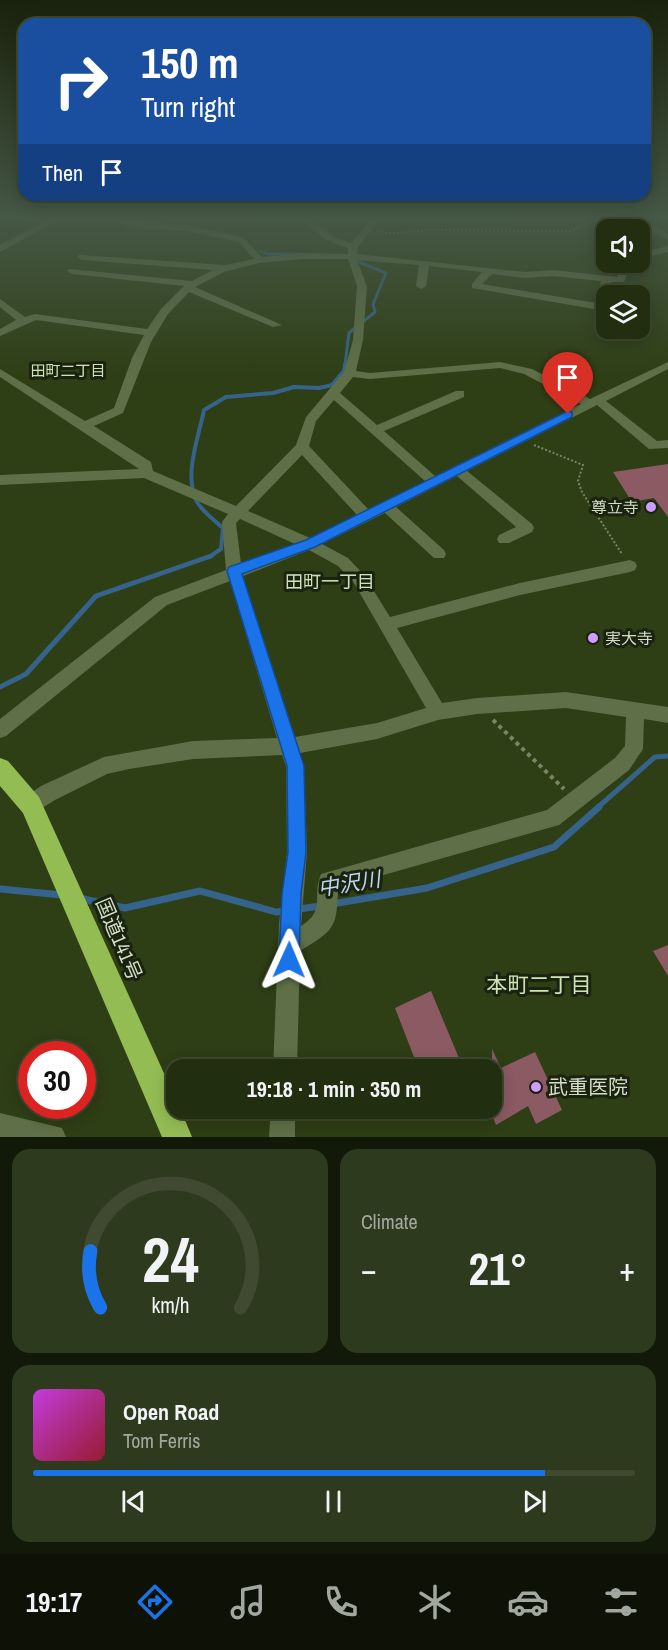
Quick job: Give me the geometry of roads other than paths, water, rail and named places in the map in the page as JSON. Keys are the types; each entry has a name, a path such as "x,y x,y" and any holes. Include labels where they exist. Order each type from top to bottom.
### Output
{"highway":[{"name":"国道141号","path":"0,769 31,805 177,1137"}],"street":[{"path":"72,271 190,286 277,325"},
{"path":"86,425 119,410 136,358 150,333 190,286 219,271"},
{"path":"285,1059 291,894 297,852 296,766 234,571 229,522 236,512 302,447 310,420 350,373 358,340 362,286 357,271"},
{"path":"421,286 423,271"},
{"path":"489,271 475,286 600,307 607,278"},
{"path":"490,271 621,280 623,273"},
{"path":"0,302 23,321"},
{"path":"0,333 35,317 150,333"},
{"path":"350,373 370,376 500,365 528,371 593,401 654,446 668,444"},
{"path":"0,730 161,601 234,571 310,544 668,365"},
{"path":"0,372 146,465 146,473"},
{"path":"332,392 434,482"},
{"path":"375,430 460,394"},
{"path":"302,447 366,516"},
{"path":"458,470 527,528 504,539"},
{"path":"0,480 146,473 310,544 343,562 359,579 438,712"},
{"path":"386,506 439,554"},
{"path":"385,625 520,588 630,566"},
{"path":"31,805 48,793 104,766 129,760 193,750 291,746 377,731 438,712 477,706 566,700 668,715"},
{"path":"289,935 319,927 327,916 328,880 552,818 622,764 634,749 635,711"},
{"path":"282,1137 283,1119"},
{"path":"0,1126 53,1137"}],"waterway":[{"path":"345,365 349,333 375,312 373,304 386,273 381,271"},
{"path":"210,556 221,549 223,528 197,502 191,480 193,456 204,410 226,397 273,393 294,387 319,388 332,385 344,371 345,364"},
{"path":"0,687 26,674 96,596 210,556"},
{"name":"中沢川","path":"597,808 655,757 668,756"},
{"name":"中沢川","path":"332,904 427,888 554,847 599,807"},
{"name":"中沢川","path":"0,889 62,895"},
{"name":"中沢川","path":"79,898 125,908 200,891 276,912 285,911"},
{"name":"中沢川","path":"299,909 320,906"}],"place":[{"name":"尊立寺","path":"651,507"},
{"name":"実大寺","path":"593,638"},
{"name":"武重医院","path":"536,1087"}],"district":[{"name":"田町二丁目","path":"68,371"},
{"name":"田町一丁目","path":"330,582"},
{"name":"本町二丁目","path":"539,985"}]}
